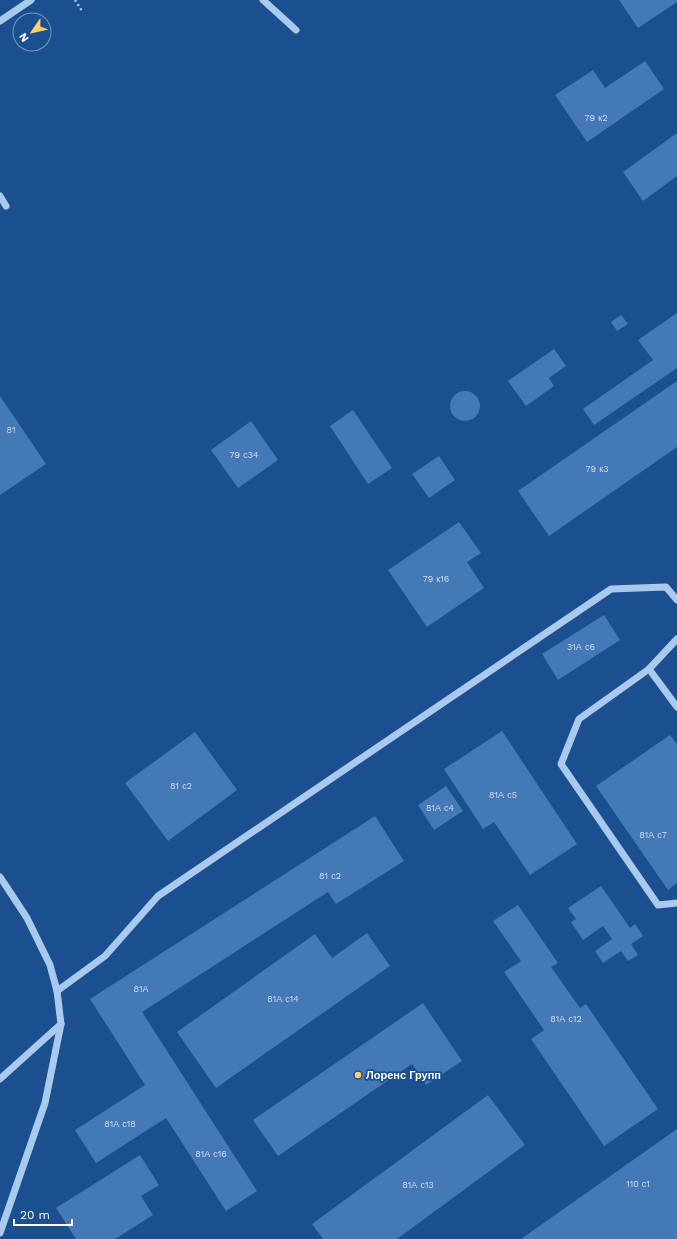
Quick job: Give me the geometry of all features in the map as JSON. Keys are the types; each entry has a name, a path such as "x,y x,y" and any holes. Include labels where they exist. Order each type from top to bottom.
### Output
{"street":[{"path":"0,21 31,0"},
{"path":"263,0 296,30"},
{"path":"0,196 6,206"},
{"path":"57,991 105,956 158,896 611,589 666,587 677,600"},
{"path":"677,639 649,668 579,719 560,764 658,906 677,903"},
{"path":"649,668 677,707"},
{"path":"0,877 27,918 50,965 57,991 61,1024 45,1103 0,1233"},
{"path":"0,1079 61,1024"}],"path":[{"path":"75,0 82,11"}],"building":[{"path":"619,0 677,0 677,2 638,28"},
{"path":"645,61 664,89 587,142 555,95 593,70 605,88"},
{"path":"677,133 677,176 643,201 623,172"},
{"path":"677,313 677,368 594,425 583,409 653,360 638,340"},
{"path":"621,315 628,324 617,331 611,322"},
{"path":"554,349 566,366 549,378 554,386 526,406 508,381"},
{"path":"677,381 677,447 549,536 518,491"},
{"path":"465,391 476,395 480,406 476,417 465,421 454,417 450,406 454,395"},
{"path":"0,396 46,464 0,495"},
{"path":"353,410 392,468 368,484 330,426"},
{"path":"251,421 278,460 238,488 211,450"},
{"path":"439,456 455,480 429,498 412,474"},
{"path":"459,522 481,553 467,562 484,588 427,627 388,570"},
{"path":"604,615 620,640 558,680 542,654"},
{"path":"502,731 577,844 530,875 494,822 483,829 444,769"},
{"path":"195,732 237,790 168,841 125,783"},
{"path":"670,735 677,744 677,883 668,890 596,786"},
{"path":"446,786 463,811 434,830 418,805"},
{"path":"375,816 404,861 336,904 328,892 142,1012 257,1191 226,1211 166,1118 96,1163 75,1130 145,1085 90,999"},
{"path":"601,886 630,928 635,924 643,936 631,944 638,955 628,961 621,951 603,963 595,951 612,939 603,926 583,940 571,922 576,919 568,908"},
{"path":"518,905 558,963 551,967 580,1008 586,1004 658,1109 604,1146 531,1039 544,1030 504,972 521,961 493,921"},
{"path":"367,933 390,966 216,1088 177,1032 315,934 332,958"},
{"name":"Лоренс Групп","path":"423,1003 462,1061 426,1085 412,1064 278,1156 253,1120"},
{"path":"488,1095 525,1145 397,1239 323,1239 312,1224"},
{"path":"677,1129 677,1239 521,1239"},
{"path":"140,1155 159,1185 141,1196 153,1215 115,1239 76,1239 56,1208"}],"place":[{"name":"Лоренс Групп","path":"358,1075"}]}
